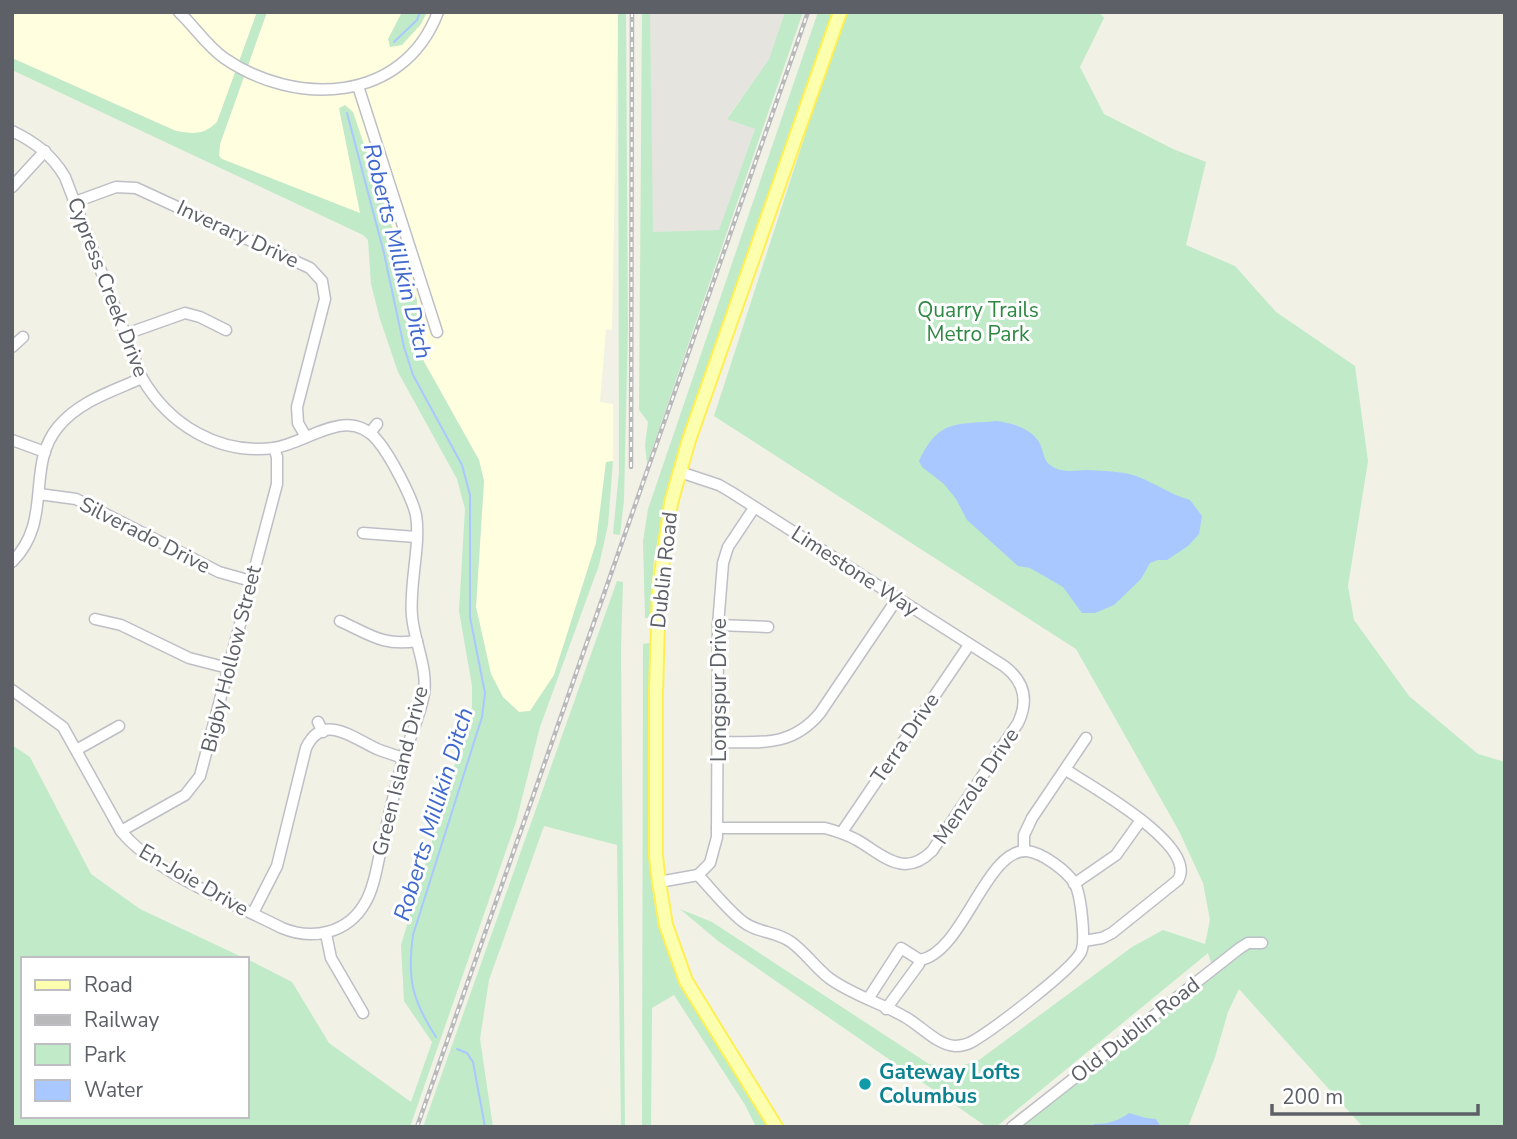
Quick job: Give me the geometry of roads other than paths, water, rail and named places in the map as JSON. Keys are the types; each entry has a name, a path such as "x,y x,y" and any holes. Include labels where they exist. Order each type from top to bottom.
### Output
{"main road":[{"name":"Dublin Road","path":"776,1127 686,981 666,925 656,856 659,588 667,522 680,472 840,12"}],"street":[{"path":"179,12 201,38 225,58 274,83 322,91 358,86 381,76 402,62 430,29 438,12"},
{"path":"358,86 437,332"},
{"name":"Cypress Creek Drive","path":"12,131 45,151 58,166 75,202 142,378 160,404 191,431 221,444 256,449 274,448 342,425 373,429"},
{"path":"12,187 45,151"},
{"name":"Inverary Drive","path":"75,202 117,187 136,188 278,252 310,268 319,276 325,287 326,299 297,407 298,422 306,438"},
{"path":"126,334 185,313 226,330"},
{"path":"12,347 23,337"},
{"path":"12,562 24,550 33,533 45,452 58,427 88,402 142,378"},
{"name":"Green Island Drive","path":"326,934 345,925 366,902 403,758 424,692 423,669 411,604 417,519 413,501 373,429"},
{"path":"12,440 45,452"},
{"name":"Bigby Hollow Street","path":"121,831 185,795 200,776 277,484 277,457 274,448"},
{"name":"Limestone Way","path":"680,472 719,485 1004,666 1014,673 1021,684"},
{"name":"Silverado Drive","path":"38,494 65,497 85,503 219,572 251,581"},
{"name":"Longspur Drive","path":"698,875 706,869 712,856 717,828 718,625 725,554 754,508"},
{"path":"363,533 416,537"},
{"path":"718,742 773,742 804,729 820,713 897,599"},
{"path":"95,619 121,625 189,658 228,668"},
{"path":"340,621 384,642 396,644 417,641"},
{"path":"718,625 768,627"},
{"name":"Terra Drive","path":"842,832 969,645"},
{"name":"Menzola Drive","path":"842,832 898,864 919,861 932,851 1018,723 1024,704 1021,684"},
{"name":"En-Joie Drive","path":"12,690 63,726 121,831 133,845 159,865 289,931 326,934"},
{"path":"318,722 323,732"},
{"path":"78,749 119,726"},
{"path":"253,913 277,866 306,748 314,737 323,732 339,730 403,758"},
{"path":"1024,852 1024,835 1032,818 1086,738"},
{"path":"1066,770 1158,832 1179,860 1182,874 1112,933 1084,941"},
{"path":"1074,884 1116,855 1141,820"},
{"path":"717,828 807,827 842,832"},
{"path":"659,882 698,875 742,921 760,931 789,940 830,978 886,1009 905,1017 944,1043 955,1046 966,1044 991,1029 1070,966 1082,950 1084,941 1074,884 1051,863 1032,852 1011,856 1004,861 944,947 929,958 919,960 886,1009"},
{"path":"326,934 331,958 363,1013"},
{"name":"Old Dublin Road","path":"1012,1127 1240,948 1248,943 1262,943"},
{"path":"868,999 901,948 919,960"}],"water":[{"path":"997,421 1031,433 1039,442 1046,460 1059,470 1130,474 1190,500 1202,516 1199,534 1188,546 1167,560 1150,563 1141,579 1114,605 1095,613 1082,613 1063,587 1030,568 1018,566 967,520 944,484 922,467 919,461 926,447 941,431 959,424"},
{"path":"1129,1113 1156,1119 1161,1127 1093,1127 1094,1124 1113,1122"}],"waterway":[{"name":"Roberts Millikin Ditch","path":"394,42 417,20 420,12"},
{"name":"Roberts Millikin Ditch","path":"347,113 413,375 462,465 470,495 470,617 485,693 482,717 413,935 411,950 413,988 421,1012 436,1037"},
{"name":"Roberts Millikin Ditch","path":"457,1049 467,1053 473,1062 485,1127"}],"railway":[{"path":"631,467 632,12"},
{"path":"417,1127 808,12"}],"place":[{"name":"Gateway Lofts Columbus","path":"865,1084"}],"park label":[{"name":"Quarry Trails Metro Park","path":"978,322"}]}
